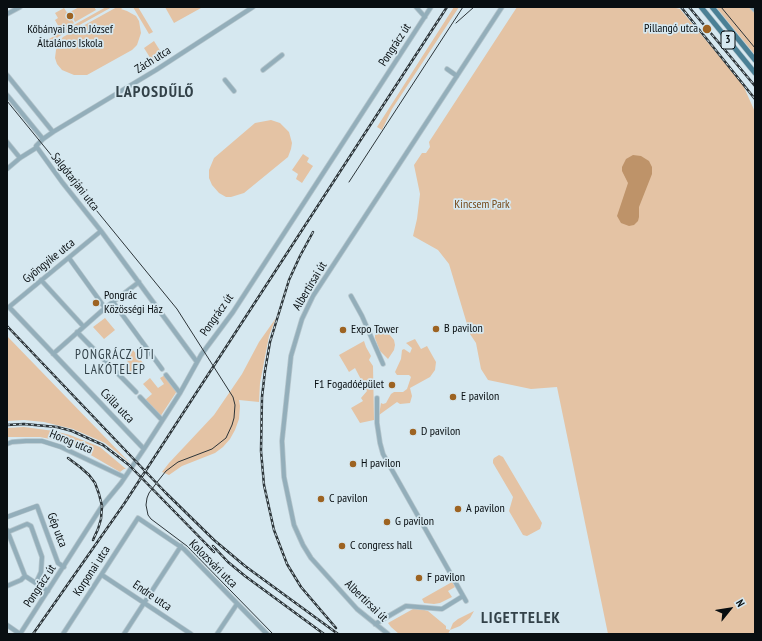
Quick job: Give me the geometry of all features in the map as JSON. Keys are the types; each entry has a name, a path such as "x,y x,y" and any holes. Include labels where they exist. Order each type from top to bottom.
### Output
{"main road":[{"name":"3","path":"701,7 755,73"},
{"name":"3","path":"712,7 755,60"}],"street":[{"path":"7,14 20,7"},
{"name":"Zách utca","path":"43,139 165,64 253,7"},
{"path":"416,7 425,17"},
{"name":"Pongrácz út","path":"20,634 102,506 144,448 180,393 197,362 233,312 431,7"},
{"name":"Albertirsai út","path":"388,634 374,624 357,608 311,558 294,525 284,477 282,441 291,356 302,319 313,296 502,7"},
{"path":"752,7 755,10"},
{"path":"263,70 282,55"},
{"path":"447,69 457,76"},
{"path":"7,74 53,132"},
{"path":"225,80 234,91"},
{"path":"7,95 43,139"},
{"name":"Salgótarjáni utca","path":"43,139 37,144 36,148 101,231 197,362"},
{"path":"7,142 20,158"},
{"path":"7,169 20,158 36,148"},
{"name":"Gyöngyike utca","path":"9,307 101,231"},
{"path":"69,258 105,308"},
{"path":"41,280 83,326"},
{"path":"53,354 83,326 139,282"},
{"path":"351,296 362,316 383,364"},
{"path":"113,302 161,369"},
{"name":"Csilla utca","path":"9,307 144,448"},
{"path":"77,332 136,392"},
{"path":"166,375 180,393"},
{"path":"140,397 162,420"},
{"path":"374,624 406,606 442,609 465,598 383,454 377,423 377,398"},
{"name":"Horog utca","path":"7,444 26,440 42,441 61,447 124,477"},
{"name":"Gép utca","path":"7,517 37,506 58,563 64,566"},
{"name":"Kolozsvári utca","path":"138,518 181,546 267,634"},
{"name":"Korponai utca","path":"63,634 138,518"},
{"path":"36,583 41,572 42,557 31,526 27,524 7,531 25,576 48,591"},
{"path":"124,634 181,546"},
{"name":"Endre utca","path":"102,575 191,634"},
{"path":"7,586 21,580 25,576"},
{"path":"217,634 238,604"},
{"path":"7,625 20,634"}],"green space":[{"path":"79,7 94,7 96,10 75,22 70,12"},
{"path":"106,7 112,7 58,37 53,44 49,44 49,39"},
{"path":"117,7 124,7 121,9 136,16 139,21 141,33 137,45 132,50 87,75 74,75 62,70 57,64 55,58 59,42 63,37"},
{"path":"133,7 138,7 153,32 149,34"},
{"path":"165,7 200,7 201,8 174,23"},
{"path":"454,7 459,7 392,109 382,130 377,127"},
{"name":"Kincsem Park","path":"517,7 672,7 680,9 743,85 755,112 755,634 608,634 557,387 531,389 488,380 481,369 476,343 470,334 449,264 438,250 413,236 420,194 414,165 422,153 426,153 430,147 429,142"},
{"path":"716,7 752,7 755,11 755,55"},
{"path":"64,8 74,23 61,31 55,20 58,18 55,13"},
{"path":"154,41 164,57 154,64 144,48"},
{"path":"271,120 280,123 289,132 292,143 288,157 244,193 226,197 219,193 212,185 209,178 209,170 214,158 255,123"},
{"path":"303,154 309,158 307,162 313,166 302,183 296,179 298,174 292,170"},
{"path":"105,318 115,330 104,339 93,327"},
{"path":"276,318 269,336 260,383 259,402 239,400 239,419 235,430 230,439 215,453 182,466 169,475 162,472 214,415 242,374 259,342"},
{"path":"382,331 389,334 394,340 394,350 388,359 380,351 375,338 375,335"},
{"path":"7,336 130,463 105,443 73,429 44,422 24,420 7,421"},
{"path":"415,339 421,349 427,346 436,362 435,370 430,377 410,388 412,396 410,403 400,404 397,402 379,415 381,403 386,403 391,394 394,392 403,392 407,389 411,377 409,375 397,375 395,372 401,359 402,350 404,349 410,353 412,348 406,343"},
{"path":"364,341 371,356 369,360 373,366 374,420 360,423 351,408 363,401 361,398 367,391 355,368 349,372 339,355"},
{"path":"133,350 143,363 128,376 121,368 128,362 124,357"},
{"path":"165,375 177,391 160,417 145,400 152,394 143,384 150,378 158,388 164,384 160,378"},
{"path":"24,427 70,435 100,447 126,469 120,472 70,443 40,437 7,437 7,428"},
{"path":"499,455 503,457 542,523 540,529 527,536 523,535 509,511 513,497 493,463 494,458"},
{"path":"452,582 455,587 448,591 452,597 440,603 424,603 422,599"},
{"path":"413,609 428,611 446,626 446,629 450,630 448,634 399,634 388,623"},
{"path":"474,611 470,618 460,626 450,630 453,623 458,619"}],"shaded area":[{"path":"633,155 641,156 649,161 652,167 652,174 639,207 638,221 634,225 629,226 621,223 617,216 628,183 622,171 622,167 626,159"}],"tram line":[{"path":"349,182 463,7"},
{"path":"456,23 474,7"},
{"path":"721,7 755,48"},
{"path":"7,101 177,309 233,397 235,405 234,418 226,438 212,449 178,462 166,471 149,493 146,505 148,515 151,519 187,546 273,634"}],"railway":[{"path":"33,634 124,504 447,7"},
{"path":"681,7 755,99"},
{"path":"689,7 755,86"},
{"path":"313,232 289,280 270,342 262,397 261,451 264,485 274,530 287,564 301,587 336,628"},
{"path":"7,326 166,493 214,540 245,566 338,634"},
{"path":"7,425 24,424 57,427 72,431 103,445 129,465 214,552"},
{"path":"68,458 89,475 95,483 99,494 102,506 101,519 93,540"},
{"path":"213,546 228,562 245,576 324,634"}],"place":[{"name":"Kőbányai Bem József Általános Iskola","path":"70,16"},
{"name":"Pillangó utca","path":"707,29"},
{"name":"Pongrác Közösségi Ház","path":"96,303"},
{"name":"B pavilon","path":"436,329"},
{"name":"Expo Tower","path":"343,330"},
{"name":"F1 Fogadóépület","path":"392,385"},
{"name":"E pavilon","path":"453,397"},
{"name":"D pavilon","path":"413,432"},
{"name":"H pavilon","path":"353,464"},
{"name":"C pavilon","path":"321,499"},
{"name":"A pavilon","path":"458,509"},
{"name":"G pavilon","path":"387,522"},
{"name":"C congress hall","path":"342,546"},
{"name":"F pavilon","path":"419,578"}],"district":[{"name":"LAPOSDŰLŐ","path":"155,92"},
{"name":"PONGRÁCZ ÚTI LAKÓTELEP","path":"115,362"},
{"name":"LIGETTELEK","path":"521,618"}]}
